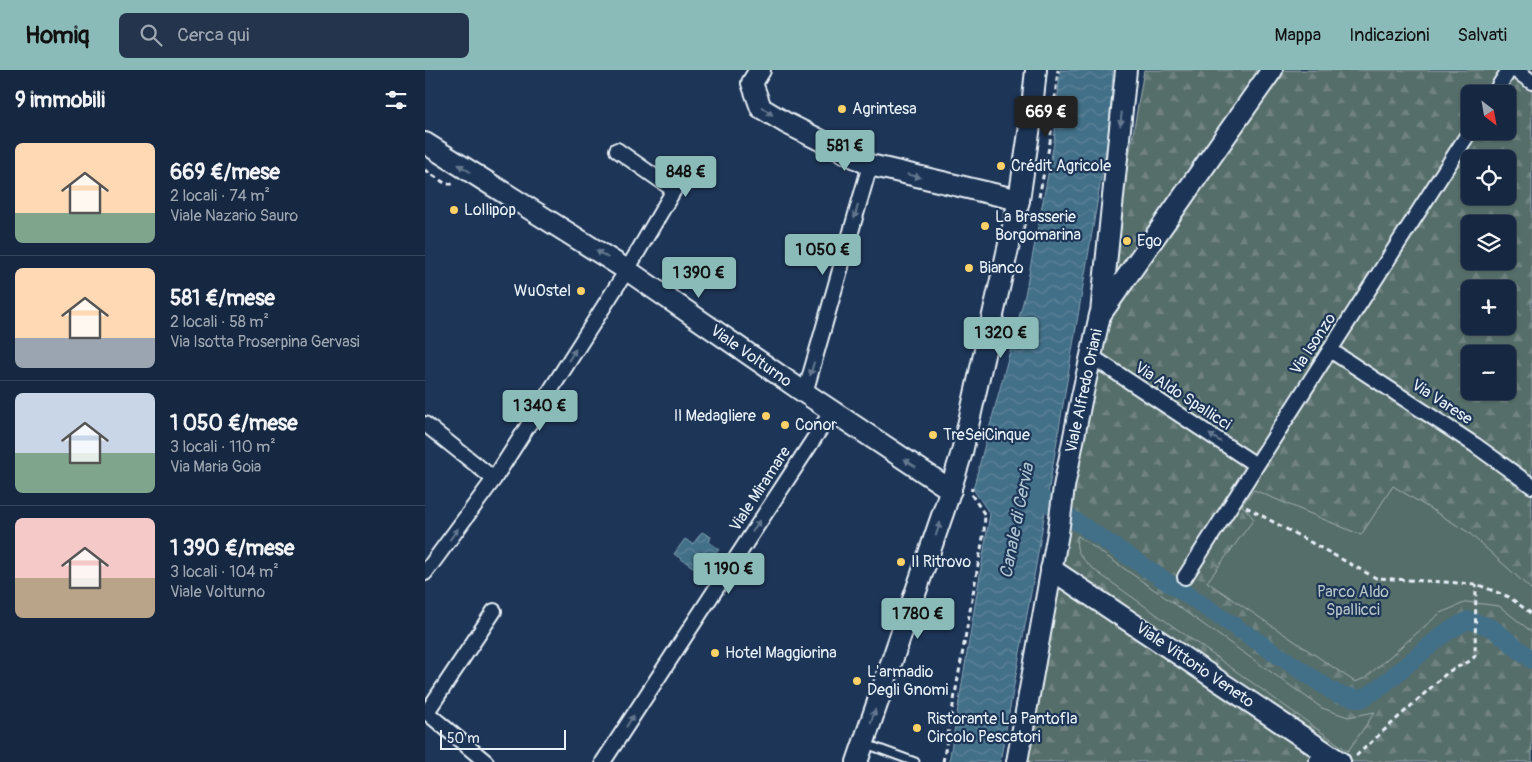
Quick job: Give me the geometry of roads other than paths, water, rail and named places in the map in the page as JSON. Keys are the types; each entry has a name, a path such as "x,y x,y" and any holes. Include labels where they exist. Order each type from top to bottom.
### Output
{"street":[{"path":"761,70 751,83 761,108 870,166 1028,202"},
{"path":"857,762 948,498 962,452 1028,202 1030,126 1036,70"},
{"path":"1100,315 1126,70"},
{"name":"Viale Alfredo Oriani","path":"1017,762 1058,533 1064,487 1100,315 1272,70"},
{"path":"1500,85 1509,70"},
{"path":"1515,70 1532,82"},
{"name":"Via Isonzo","path":"1185,577 1464,140"},
{"name":"Viale Volturno","path":"425,143 627,270 832,411 948,498"},
{"path":"425,574 493,479 627,270 674,190 617,150"},
{"path":"805,393 870,166"},
{"name":"Via Varese","path":"1330,350 1477,441 1532,486"},
{"name":"Via Aldo Spallicci","path":"1091,356 1256,465"},
{"name":"Viale Miramare","path":"603,762 832,411"},
{"path":"425,424 493,479"},
{"name":"Viale Vittorio Veneto","path":"1051,568 1320,756 1340,762"},
{"path":"486,762 426,711 494,611"}],"lane":[{"path":"864,743 915,762"}],"water":[{"name":"Canale di Cervia","path":"1060,70 1113,70 1110,126 1035,571 1000,762 949,762 990,514 973,489 1025,295 1054,143"},
{"path":"702,532 711,537 709,542 719,549 703,574 674,554 685,539 693,544"}],"waterway":[{"name":"Canale di Cervia","path":"1027,489 1337,694 1361,699 1378,689 1445,633 1468,620 1492,628 1532,660"}],"place":[{"name":"Agrintesa","path":"842,109"},
{"name":"Crédit Agricole","path":"1001,166"},
{"name":"Lollipop","path":"454,210"},
{"name":"La Brasserie Borgomarina","path":"985,226"},
{"name":"Ego","path":"1127,241"},
{"name":"Bianco","path":"969,268"},
{"name":"WuOstel","path":"581,291"},
{"name":"Il Medagliere","path":"766,416"},
{"name":"Conor","path":"785,425"},
{"name":"TreSeiCinque","path":"933,435"},
{"name":"Il Ritrovo","path":"901,562"},
{"name":"Hotel Maggiorina","path":"715,653"},
{"name":"L'armadio Degli Gnomi","path":"857,681"},
{"name":"Ristorante La Pantofla Circolo Pescatori","path":"917,728"}],"park label":[{"name":"Parco Aldo Spallicci","path":"1353,601"}]}
